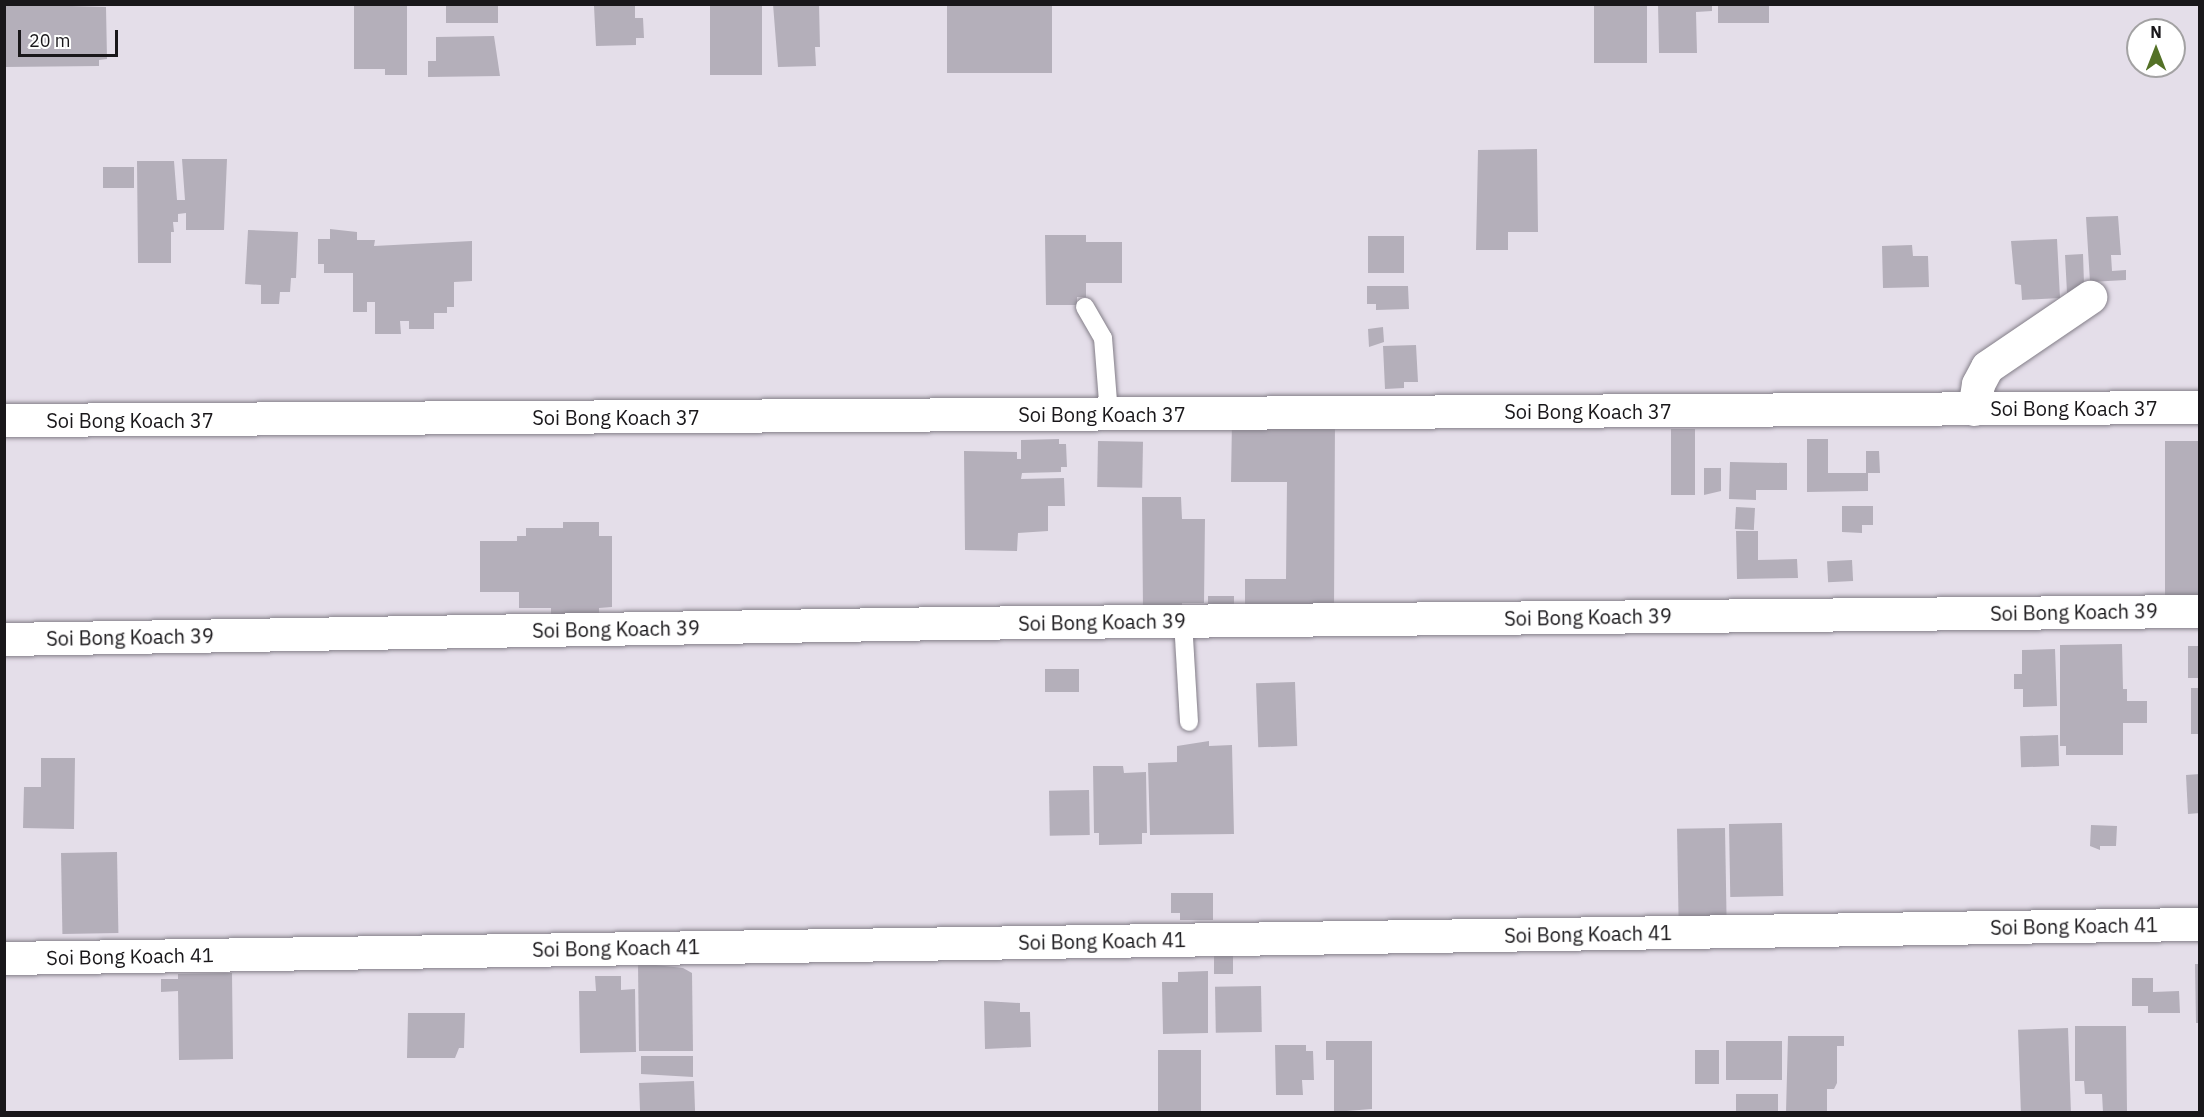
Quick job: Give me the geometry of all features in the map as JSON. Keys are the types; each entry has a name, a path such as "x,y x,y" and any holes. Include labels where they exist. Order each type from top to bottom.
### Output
{"street":[{"path":"1974,409 1978,384 1987,367 2090,297"},
{"name":"Soi Bong Koach 37","path":"4,420 2199,407"},
{"name":"Soi Bong Koach 39","path":"4,639 1183,621 2199,611"},
{"name":"Soi Bong Koach 41","path":"4,958 2199,924"}],"lane":[{"path":"1085,307 1103,338 1109,414"},
{"path":"1183,621 1189,722"}],"building":[{"path":"4,4 106,7 107,59 99,60 99,66 4,67"},
{"path":"354,4 407,4 407,75 385,75 385,69 354,69"},
{"path":"446,4 498,4 498,23 446,23"},
{"path":"710,4 762,4 762,75 710,75"},
{"path":"773,4 819,4 820,47 815,47 816,66 778,67"},
{"path":"947,4 1052,4 1052,73 947,73"},
{"path":"1594,4 1647,4 1647,63 1594,63"},
{"path":"1658,4 1712,4 1712,11 1696,12 1697,53 1659,53"},
{"path":"1718,4 1769,4 1769,23 1718,23"},
{"path":"635,5 635,18 643,18 644,38 636,38 636,45 596,46 594,6"},
{"path":"494,36 500,76 428,77 428,61 436,61 436,37"},
{"path":"1537,149 1538,232 1508,232 1508,250 1476,250 1478,150"},
{"path":"182,159 227,159 224,230 186,230 186,213 178,214 178,222 173,222 174,232 171,232 171,263 138,263 137,161 174,161 177,200 185,200"},
{"path":"103,167 134,167 134,188 103,188"},
{"path":"2118,216 2121,255 2111,255 2112,271 2126,270 2126,280 2090,282 2086,217"},
{"path":"330,229 357,232 357,240 375,240 374,246 472,241 472,281 454,282 454,307 447,307 447,313 434,313 434,329 409,329 409,321 400,321 401,334 375,334 375,302 367,302 367,312 353,312 353,273 324,273 324,264 318,264 318,239 330,239"},
{"path":"248,230 298,232 296,278 291,278 290,292 280,292 279,304 261,304 261,285 245,284"},
{"path":"1045,235 1086,235 1086,242 1122,242 1122,283 1086,283 1086,297 1077,297 1077,305 1046,305"},
{"path":"1368,236 1404,236 1404,273 1368,273"},
{"path":"2057,239 2060,298 2022,300 2021,285 2015,284 2011,241"},
{"path":"1912,245 1913,256 1928,256 1929,287 1883,288 1882,246"},
{"path":"2083,254 2084,284 2097,292 2067,293 2065,255"},
{"path":"1367,286 1408,286 1409,309 1376,310 1376,304 1367,304"},
{"path":"1383,327 1384,342 1369,347 1368,329"},
{"path":"1416,345 1418,382 1404,382 1404,388 1385,389 1383,346"},
{"path":"1232,420 1335,421 1334,612 1245,612 1245,579 1286,579 1287,482 1231,482"},
{"path":"1671,429 1695,429 1695,495 1671,495"},
{"path":"1059,439 1059,444 1066,444 1067,467 1061,467 1061,472 1022,473 1021,479 1064,478 1065,506 1048,506 1048,531 1018,533 1017,551 965,550 964,451 1017,452 1017,459 1021,459 1021,440"},
{"path":"1807,439 1828,439 1828,473 1866,473 1866,451 1879,451 1880,473 1868,473 1868,491 1807,492"},
{"path":"1098,441 1143,442 1142,488 1097,487"},
{"path":"2165,441 2200,441 2200,603 2165,603"},
{"path":"1730,462 1787,463 1787,490 1756,490 1756,500 1729,499"},
{"path":"1704,468 1721,468 1721,491 1704,495"},
{"path":"1142,497 1181,497 1182,519 1205,519 1204,603 1182,603 1182,611 1143,611"},
{"path":"1842,506 1873,506 1873,525 1862,525 1862,533 1842,532"},
{"path":"1736,507 1755,508 1754,530 1735,529"},
{"path":"563,522 599,522 599,536 612,536 612,607 599,608 599,621 551,622 551,608 519,608 519,592 480,592 480,541 517,541 517,536 526,536 526,528 563,528"},
{"path":"1736,531 1758,531 1758,560 1797,559 1798,578 1737,579"},
{"path":"1852,560 1853,581 1828,582 1827,561"},
{"path":"1208,596 1234,596 1234,616 1208,616"},
{"path":"2122,644 2123,689 2127,689 2127,701 2147,701 2147,723 2123,723 2123,755 2066,755 2066,746 2060,746 2060,645"},
{"path":"2188,646 2200,646 2200,678 2188,678"},
{"path":"2055,649 2057,706 2023,707 2023,689 2014,689 2014,674 2022,674 2022,650"},
{"path":"1045,669 1079,669 1079,692 1045,692"},
{"path":"1295,682 1297,746 1258,747 1256,683"},
{"path":"2191,688 2200,688 2200,734 2191,734"},
{"path":"2058,735 2059,766 2021,767 2020,736"},
{"path":"1209,741 1209,746 1232,745 1234,834 1150,835 1148,763 1177,762 1177,746"},
{"path":"41,758 75,758 74,829 23,828 24,787 41,787"},
{"path":"1093,766 1123,766 1124,773 1146,772 1147,833 1142,833 1142,844 1099,845 1099,833 1094,833"},
{"path":"2200,774 2200,813 2188,814 2186,775"},
{"path":"1089,790 1090,835 1050,836 1049,791"},
{"path":"1782,823 1783,896 1730,897 1729,824"},
{"path":"2091,825 2117,826 2116,846 2100,846 2100,850 2090,846"},
{"path":"1725,828 1727,920 1679,921 1677,829"},
{"path":"117,852 118,933 62,934 61,853"},
{"path":"1171,893 1213,893 1213,920 1180,920 1180,913 1171,913"},
{"path":"1214,955 1233,955 1233,974 1214,974"},
{"path":"638,963 683,968 692,973 693,1051 639,1051"},
{"path":"2195,964 2200,964 2200,1023 2196,1023"},
{"path":"1208,971 1208,1033 1163,1034 1162,982 1178,982 1178,972"},
{"path":"232,973 233,1059 179,1060 178,991 161,992 161,979 178,979 178,974"},
{"path":"595,976 621,976 621,990 635,989 636,1052 580,1053 579,991 596,991"},
{"path":"2132,978 2153,978 2153,992 2179,991 2180,1013 2148,1013 2148,1006 2132,1006"},
{"path":"1261,986 1262,1032 1216,1033 1215,987"},
{"path":"984,1001 1020,1003 1020,1012 1030,1012 1031,1047 985,1049"},
{"path":"408,1013 465,1013 464,1048 459,1048 455,1058 407,1058"},
{"path":"2075,1026 2126,1026 2127,1111 2103,1112 2102,1094 2085,1094 2084,1081 2075,1081"},
{"path":"2068,1028 2071,1112 2021,1112 2018,1030"},
{"path":"1788,1036 1844,1036 1844,1046 1837,1046 1837,1083 1834,1089 1827,1089 1827,1112 1786,1112"},
{"path":"1326,1041 1372,1041 1372,1109 1334,1112 1334,1060 1326,1060"},
{"path":"1726,1041 1782,1041 1782,1080 1726,1080"},
{"path":"1275,1045 1306,1045 1306,1051 1313,1051 1314,1080 1302,1080 1303,1095 1276,1095"},
{"path":"1158,1050 1201,1050 1201,1112 1158,1112"},
{"path":"1695,1050 1719,1050 1719,1084 1695,1084"},
{"path":"641,1056 693,1056 693,1077 641,1074"},
{"path":"694,1081 695,1112 640,1112 639,1083"},
{"path":"1736,1094 1778,1094 1778,1112 1736,1112"}]}
